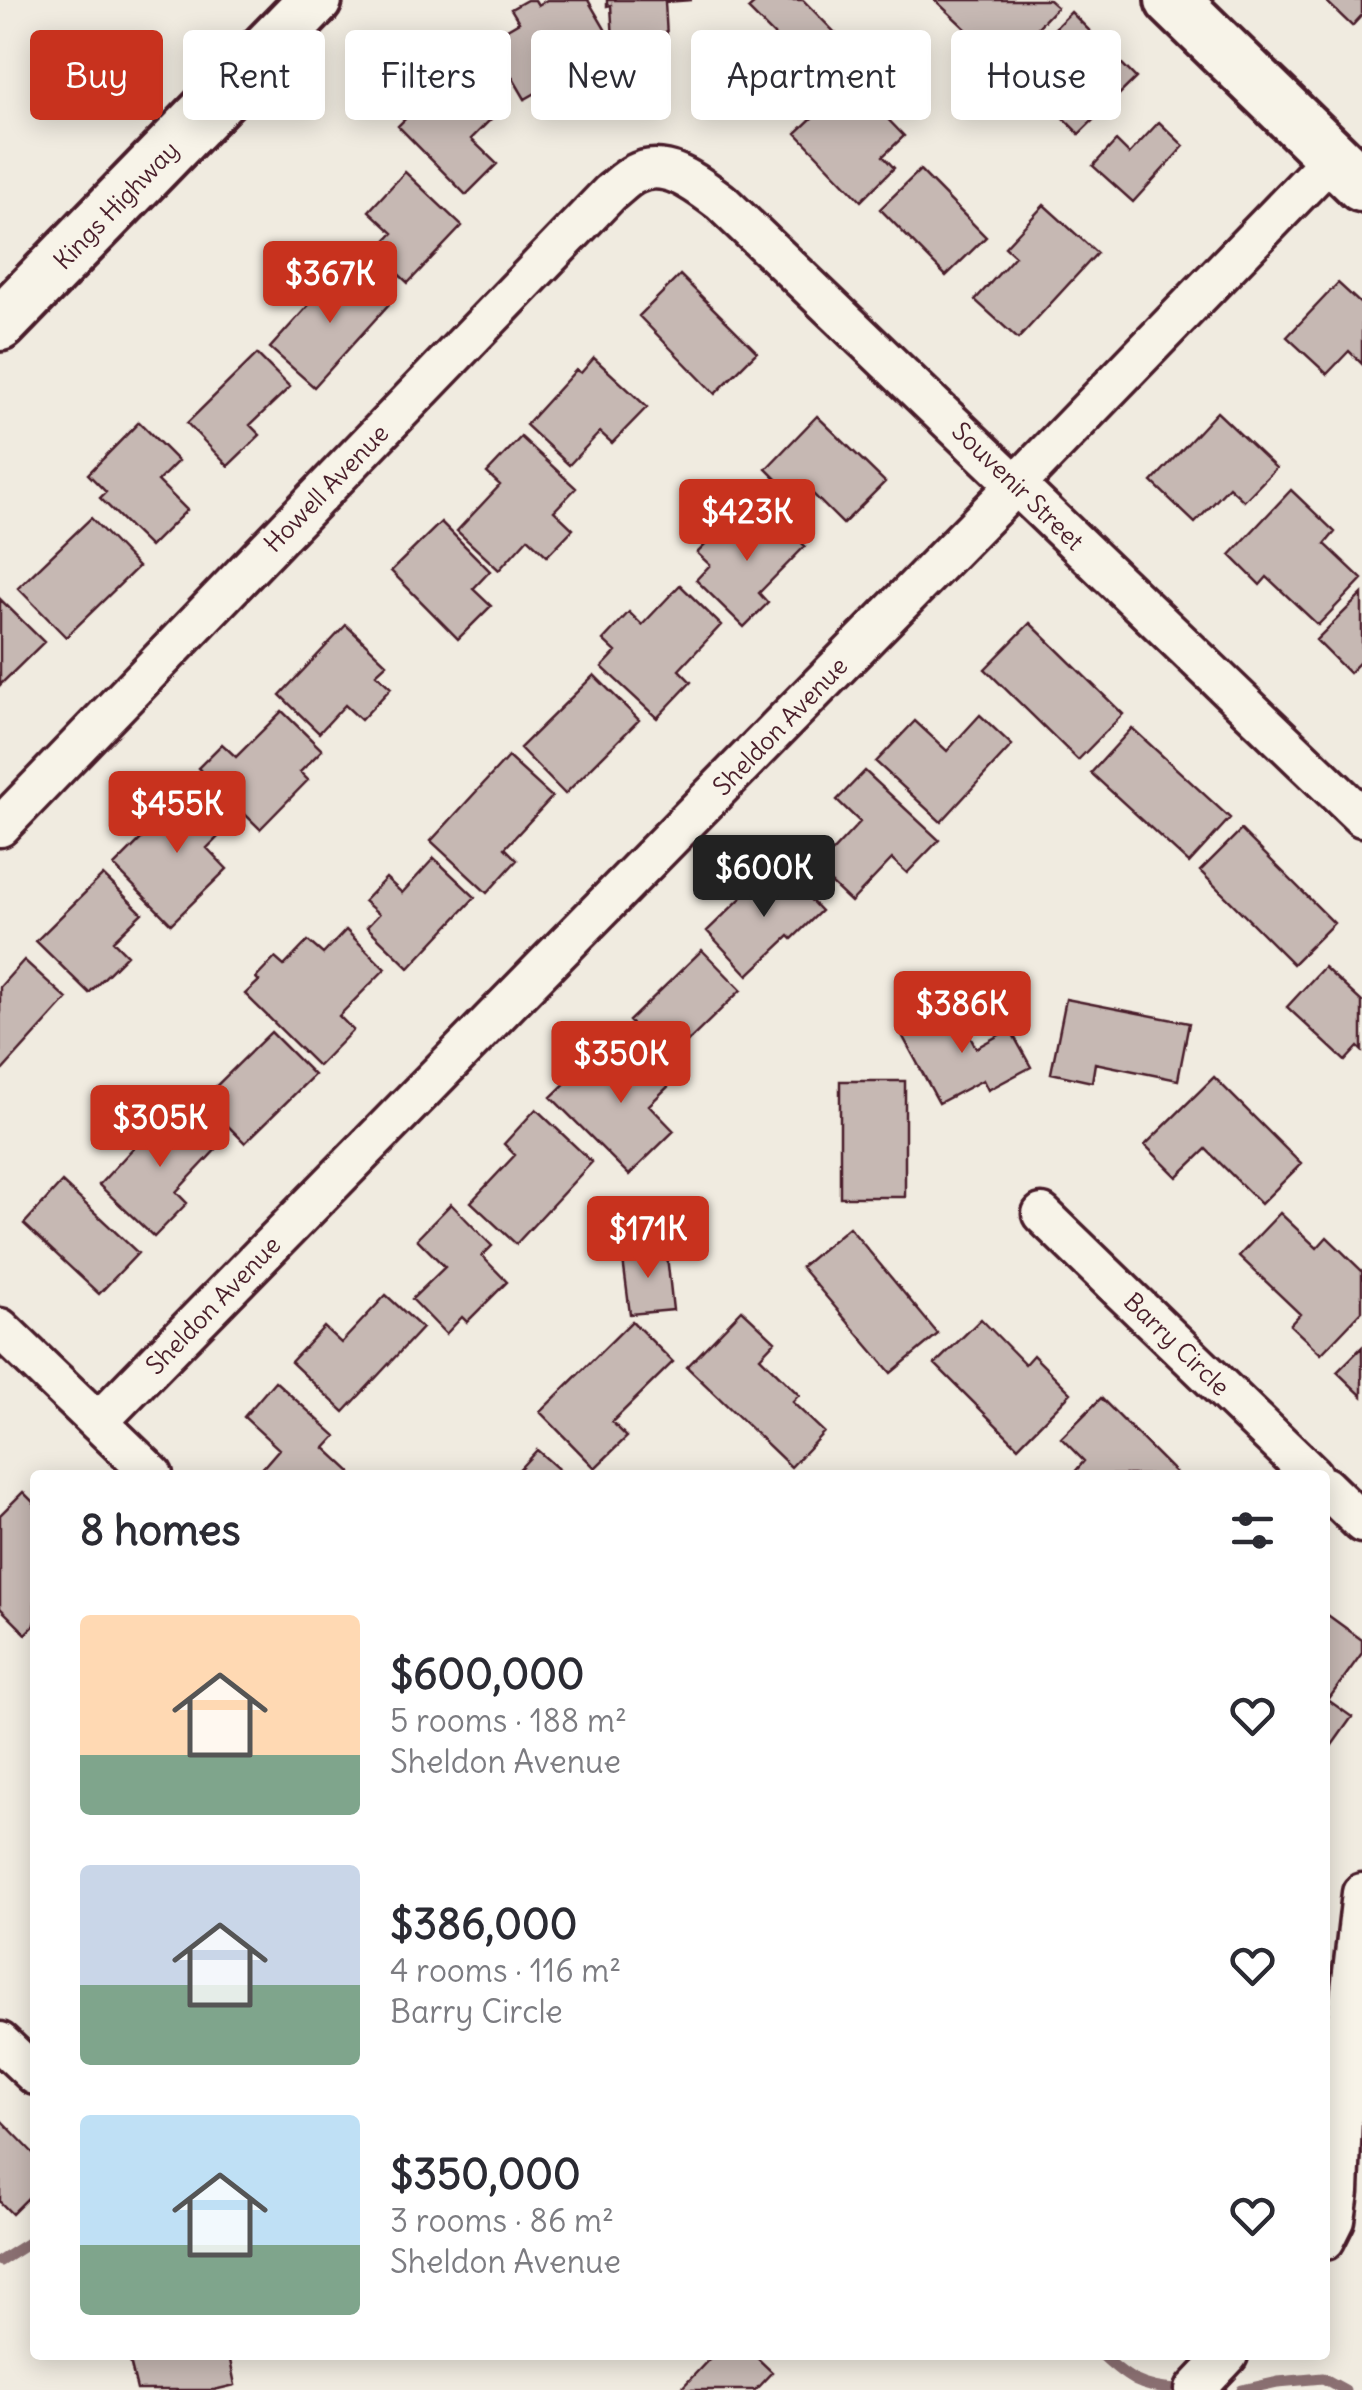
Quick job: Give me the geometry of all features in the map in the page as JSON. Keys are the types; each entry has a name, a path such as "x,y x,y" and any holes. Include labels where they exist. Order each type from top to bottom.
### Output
{"street":[{"name":"Kings Highway","path":"0,324 315,0"},
{"path":"1172,0 1347,171"},
{"name":"Souvenir Street","path":"664,170 692,180 722,202 1362,816"},
{"name":"Howell Avenue","path":"0,827 610,193 638,172 664,170"},
{"name":"Sheldon Avenue","path":"99,1421 1016,485 1347,171"},
{"name":"Barry Circle","path":"1042,1214 1307,1470"},
{"path":"0,1328 148,1470"},
{"path":"1330,1492 1362,1523"},
{"path":"1330,2230 1339,2192 1335,2042 1362,1893"},
{"path":"0,2042 30,2070"}],"building":[{"path":"527,0 535,0 538,5 547,0 588,0 606,30 531,30 531,96 525,99 511,75 511,30 505,30 519,22 511,9"},
{"path":"607,0 692,0 665,2 667,30 612,30 611,5 607,6"},
{"path":"758,0 803,0 832,30 769,30 748,9"},
{"path":"935,0 1049,0 1057,7 1035,30 967,30"},
{"path":"1325,0 1362,0 1362,15 1352,26"},
{"path":"1071,12 1089,30 1053,30"},
{"path":"1121,63 1136,78 1121,93"},
{"path":"404,120 490,120 471,139 497,164 466,195 398,126"},
{"path":"810,120 889,120 904,136 883,156 894,168 861,201 796,133"},
{"path":"1065,120 1093,120 1079,134"},
{"path":"1159,122 1184,146 1133,202 1093,166 1116,141 1129,154"},
{"path":"920,170 986,237 946,276 880,209"},
{"path":"405,172 462,226 408,283 375,252 393,233 369,211"},
{"path":"1044,205 1097,253 1018,339 975,300 1015,256 1005,247"},
{"path":"345,265 389,304 314,387 270,348"},
{"path":"680,275 757,352 715,394 639,316"},
{"path":"1338,283 1362,305 1362,364 1349,351 1327,374 1287,337"},
{"path":"257,354 290,387 250,425 260,435 228,466 187,423"},
{"path":"594,358 647,407 612,443 600,432 569,465 526,425 576,370 581,373"},
{"path":"1217,412 1276,468 1244,501 1229,487 1195,523 1152,482"},
{"path":"817,416 885,482 843,524 806,487 795,498 766,469"},
{"path":"139,422 178,461 158,481 187,510 150,547 100,498 106,492 88,474"},
{"path":"521,437 576,488 554,511 573,529 547,556 528,538 499,570 457,531 500,485 487,473"},
{"path":"1291,490 1335,532 1325,544 1362,579 1318,625 1267,577 1260,585 1230,555"},
{"path":"766,507 805,546 759,593 768,603 744,627 696,580 710,565 697,553 722,528 733,539"},
{"path":"91,518 138,567 66,637 18,588"},
{"path":"441,522 490,571 473,589 491,606 458,639 391,571"},
{"path":"680,585 721,625 679,670 691,682 657,718 602,667 616,652 603,640 629,612 642,625"},
{"path":"1362,594 1362,660 1349,673 1316,640"},
{"path":"0,599 44,642 0,685"},
{"path":"1030,623 1123,714 1078,760 985,669"},
{"path":"346,625 387,664 376,674 391,688 361,720 345,705 319,733 280,695"},
{"path":"594,675 639,720 565,794 520,748"},
{"path":"282,711 322,750 300,772 308,780 260,829 198,768 222,744 236,757"},
{"path":"980,715 1012,745 941,822 876,762 915,721 947,751"},
{"path":"1132,728 1230,818 1189,863 1091,773"},
{"path":"508,757 552,797 505,848 517,860 487,893 431,841"},
{"path":"865,771 939,840 907,873 892,859 851,902 816,869 860,822 837,800"},
{"path":"193,787 231,824 207,848 227,869 171,924 114,866"},
{"path":"1241,830 1334,923 1293,964 1200,871"},
{"path":"434,858 475,897 409,968 367,927 379,914 364,901 386,878 402,893"},
{"path":"776,864 821,911 748,975 707,931"},
{"path":"103,875 142,913 113,941 127,955 89,993 36,941"},
{"path":"346,930 385,969 339,1016 353,1030 318,1066 245,994 275,958 284,966 308,941 323,954"},
{"path":"702,950 741,990 668,1061 629,1021"},
{"path":"24,960 67,999 0,1073 0,987"},
{"path":"1324,967 1362,1002 1362,1051 1358,1047 1345,1061 1287,1007"},
{"path":"1066,999 1189,1023 1178,1080 1095,1063 1092,1082 1051,1073"},
{"path":"954,1007 976,1048 1010,1029 1031,1067 988,1090 983,1080 939,1103 902,1035"},
{"path":"271,1032 314,1075 245,1143 202,1100"},
{"path":"636,1039 676,1079 649,1105 674,1131 629,1175 551,1097 581,1068 593,1080"},
{"path":"1214,1077 1301,1164 1261,1204 1206,1149 1177,1177 1145,1145"},
{"path":"840,1081 905,1081 905,1197 840,1197"},
{"path":"175,1103 220,1145 176,1192 187,1203 154,1237 99,1185"},
{"path":"536,1109 592,1162 516,1244 471,1202 515,1155 504,1144"},
{"path":"62,1182 138,1253 99,1294 24,1224"},
{"path":"451,1204 492,1246 482,1256 507,1282 467,1322 462,1317 446,1334 412,1299 445,1267 417,1239"},
{"path":"1280,1213 1317,1248 1327,1237 1362,1271 1362,1311 1321,1354 1290,1325 1300,1314 1239,1256"},
{"path":"849,1227 938,1334 891,1373 801,1267"},
{"path":"666,1247 673,1310 630,1314 622,1252"},
{"path":"386,1295 422,1328 344,1412 291,1362 324,1327 341,1343"},
{"path":"742,1310 775,1341 760,1357 799,1395 792,1402 824,1432 791,1467 687,1367"},
{"path":"981,1319 1025,1364 1033,1355 1071,1393 1018,1447 935,1364"},
{"path":"632,1321 673,1362 612,1422 627,1437 595,1468 540,1412"},
{"path":"1362,1347 1362,1396 1337,1372"},
{"path":"275,1381 336,1436 325,1448 349,1470 261,1470 279,1449 244,1417"},
{"path":"1101,1398 1173,1470 1076,1470 1084,1461 1061,1438"},
{"path":"537,1450 559,1470 519,1470"},
{"path":"23,1492 30,1499 30,1630 26,1634 0,1608 0,1515"},
{"path":"1330,1617 1362,1640 1362,1653 1330,1697"},
{"path":"1330,1701 1352,1717 1330,1748"},
{"path":"0,2119 30,2150 30,2196 12,2214 0,2202"},
{"path":"230,2360 235,2385 214,2390 137,2390 130,2361"},
{"path":"708,2360 759,2360 772,2372 755,2390 680,2390"}],"waterway":[{"path":"0,2261 30,2242"},
{"path":"1108,2360 1136,2381 1177,2390"},
{"path":"1242,2390 1323,2378 1345,2390"}]}
